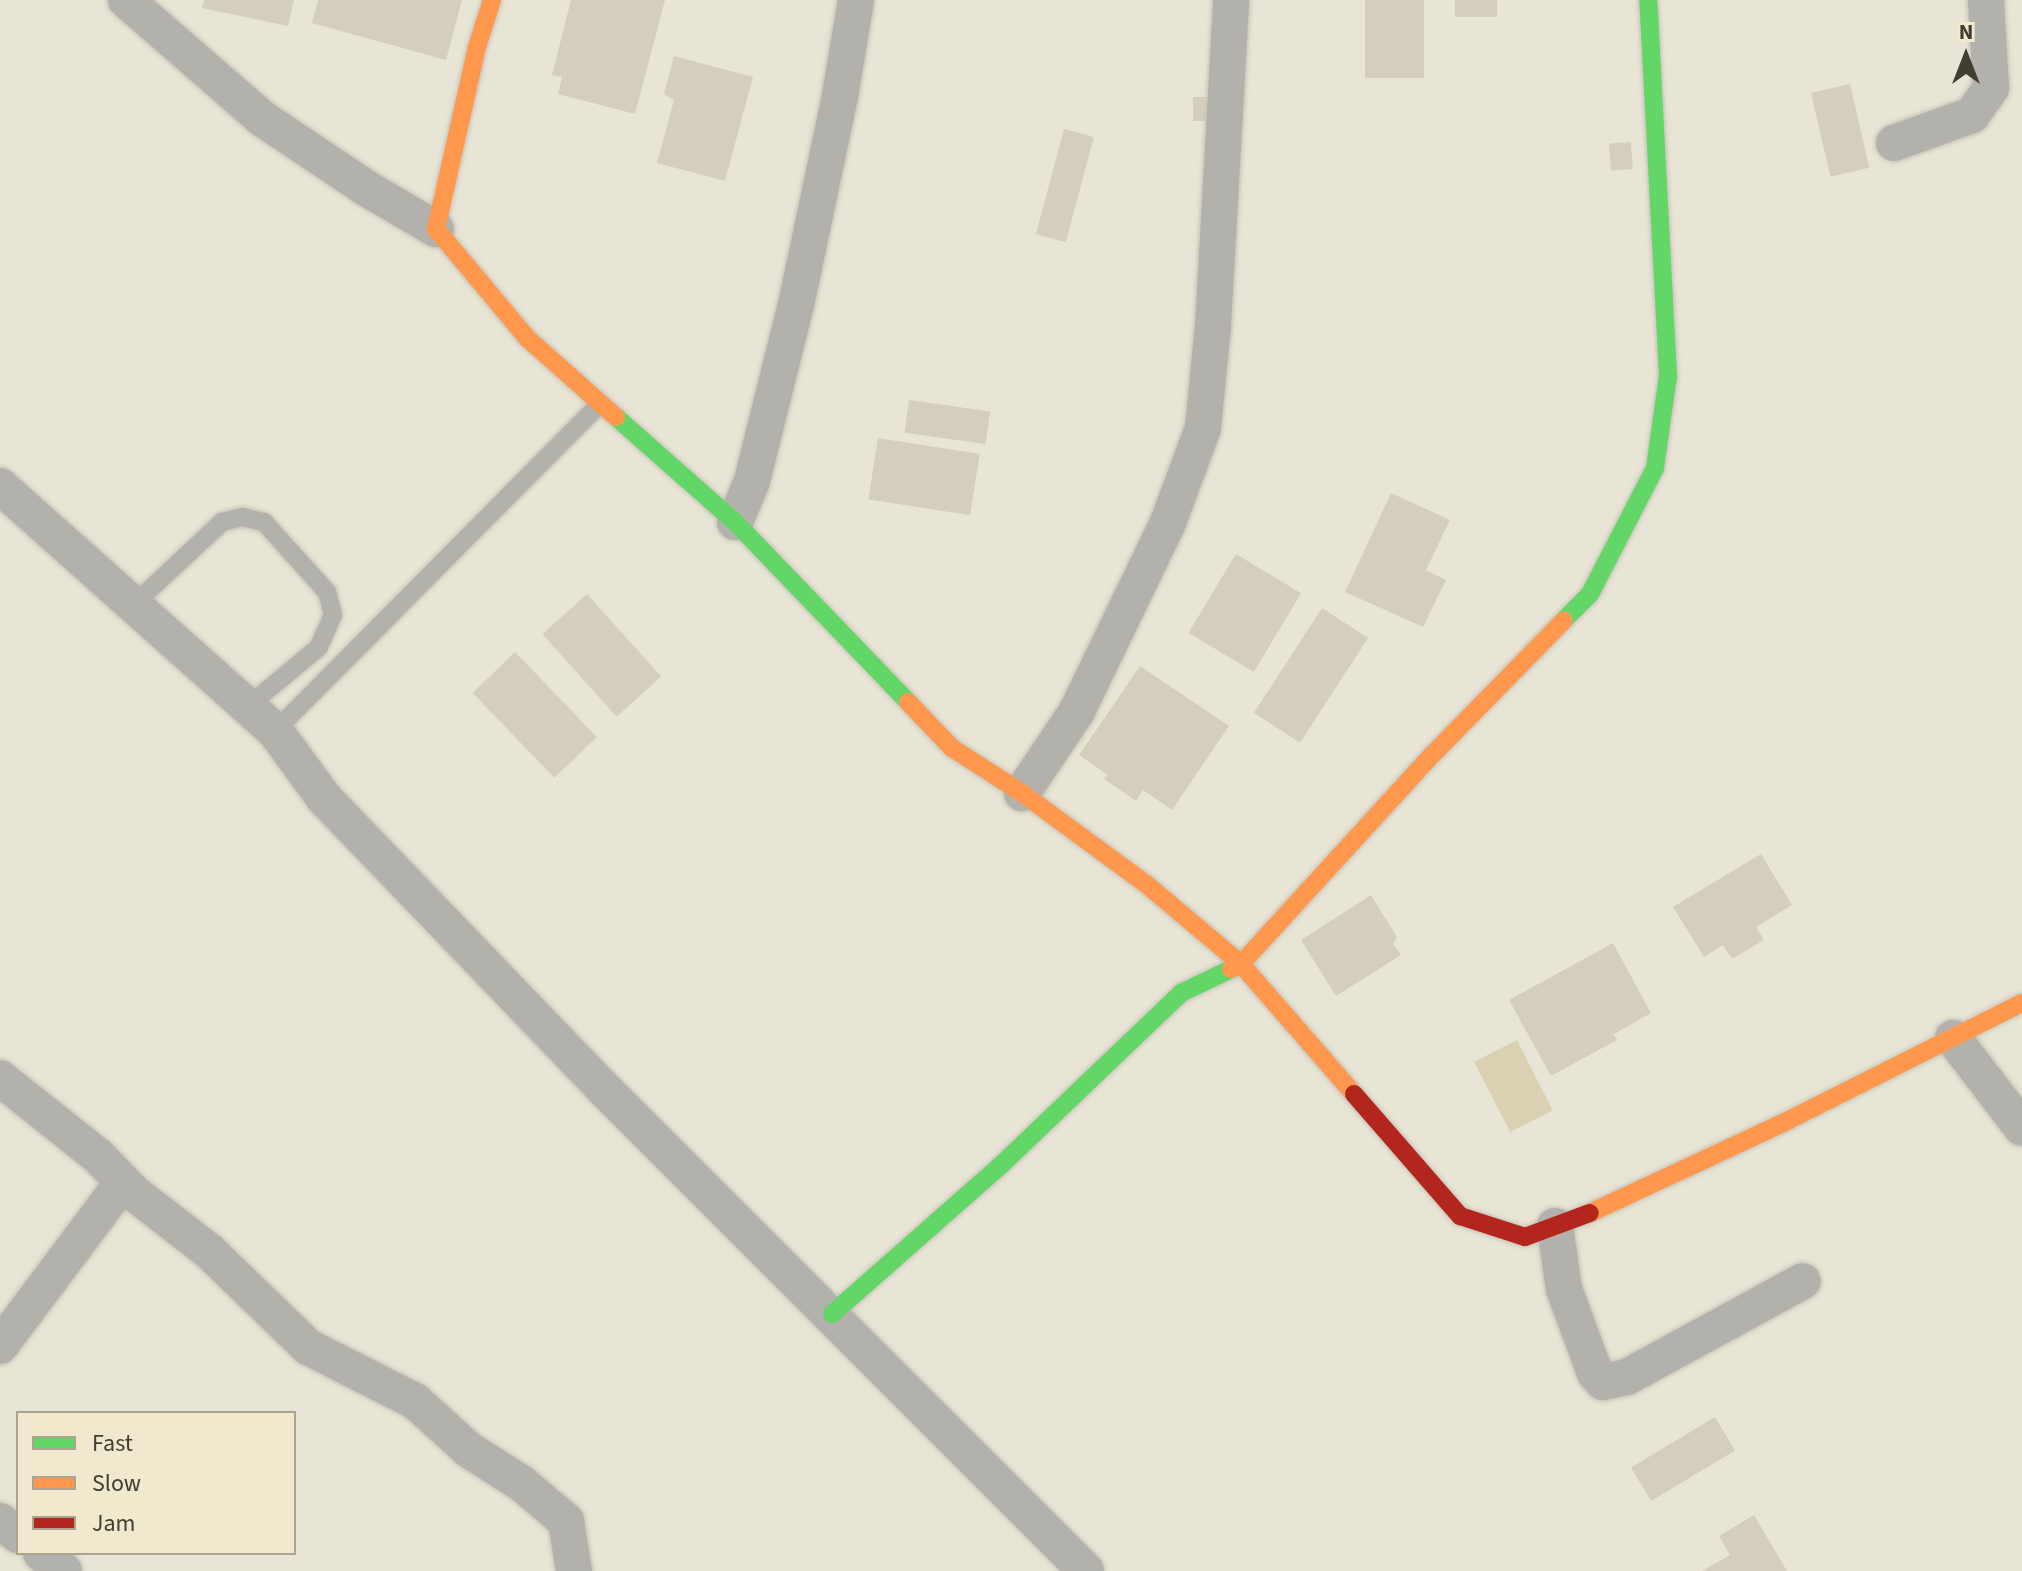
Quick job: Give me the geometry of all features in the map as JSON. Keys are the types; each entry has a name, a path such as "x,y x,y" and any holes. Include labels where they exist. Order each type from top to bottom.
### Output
{"street":[{"path":"126,0 263,119 366,188 436,229 527,338 599,405 735,522 952,748 1022,793 1146,884 1241,964 1460,1216 1525,1237 1555,1226 1789,1120 2022,1003"},
{"path":"436,229 477,47 492,0"},
{"path":"735,522 752,481 796,305 856,0"},
{"path":"1022,793 1077,711 1167,525 1203,428 1231,0"},
{"path":"832,1314 999,1167 1181,993 1241,964 1433,754 1590,594 1655,468 1668,376 1648,0"},
{"path":"1894,143 1972,115 1991,88 1986,0"},
{"path":"0,486 275,731 324,798 789,1277 832,1314 1086,1571"},
{"path":"1953,1038 2022,1128"},
{"path":"0,1078 98,1156 123,1182 210,1252 308,1347 415,1401 469,1450 521,1483 566,1521 574,1571"},
{"path":"0,1346 123,1182"},
{"path":"1555,1226 1564,1289 1595,1373 1603,1382 1627,1377 1803,1281"},
{"path":"0,1521 16,1533"},
{"path":"44,1555 64,1571"}],"lane":[{"path":"275,731 599,405"},
{"path":"133,605 222,522 242,517 264,522 327,592 333,615 319,647 247,707"}],"shaded area":[{"path":"1517,1040 1553,1110 1510,1132 1474,1062"}],"building":[{"path":"204,0 294,0 288,26 202,8"},
{"path":"318,0 462,0 446,60 312,23"},
{"path":"571,0 665,0 635,114 558,94 562,77 552,75"},
{"path":"1365,0 1424,0 1424,78 1365,78"},
{"path":"1455,0 1497,0 1497,17 1455,17"},
{"path":"674,56 753,77 725,181 657,163 674,100 664,94"},
{"path":"1850,84 1869,168 1830,177 1811,93"},
{"path":"1193,97 1216,97 1216,121 1193,121"},
{"path":"1064,129 1094,137 1066,242 1036,234"},
{"path":"1631,142 1633,169 1611,170 1609,144"},
{"path":"909,400 990,411 986,444 904,433"},
{"path":"878,438 980,454 970,515 868,499"},
{"path":"1391,493 1450,520 1426,570 1446,580 1423,627 1345,592"},
{"path":"1236,554 1301,593 1254,672 1189,633"},
{"path":"587,594 661,676 617,717 542,634"},
{"path":"1322,608 1368,638 1300,743 1254,713"},
{"path":"515,652 597,737 555,778 473,693"},
{"path":"1140,666 1229,726 1172,810 1143,790 1136,801 1104,779 1108,775 1079,755"},
{"path":"1761,854 1792,905 1756,927 1764,940 1732,959 1723,945 1704,957 1673,907"},
{"path":"1371,895 1397,937 1393,944 1401,955 1336,996 1301,940"},
{"path":"1613,943 1651,1013 1614,1034 1617,1040 1551,1076 1509,1000"},
{"path":"1715,1417 1735,1450 1651,1501 1631,1467"},
{"path":"1754,1515 1787,1571 1702,1571 1730,1555 1719,1536"}],"traffic: fast":[{"path":"1564,620 1590,594 1655,468 1668,376 1648,0"},
{"path":"616,417 735,522 908,702"},
{"path":"832,1314 999,1167 1181,993 1231,969"}],"traffic: slow":[{"path":"492,0 477,47 436,229 527,338 616,417"},
{"path":"1231,969 1241,964 1433,754 1564,620"},
{"path":"908,702 952,748 1022,793 1146,884 1241,964 1354,1094"},
{"path":"1590,1213 1789,1120 2022,1003"}],"traffic: jam":[{"path":"1354,1094 1460,1216 1525,1237 1590,1213"}]}
